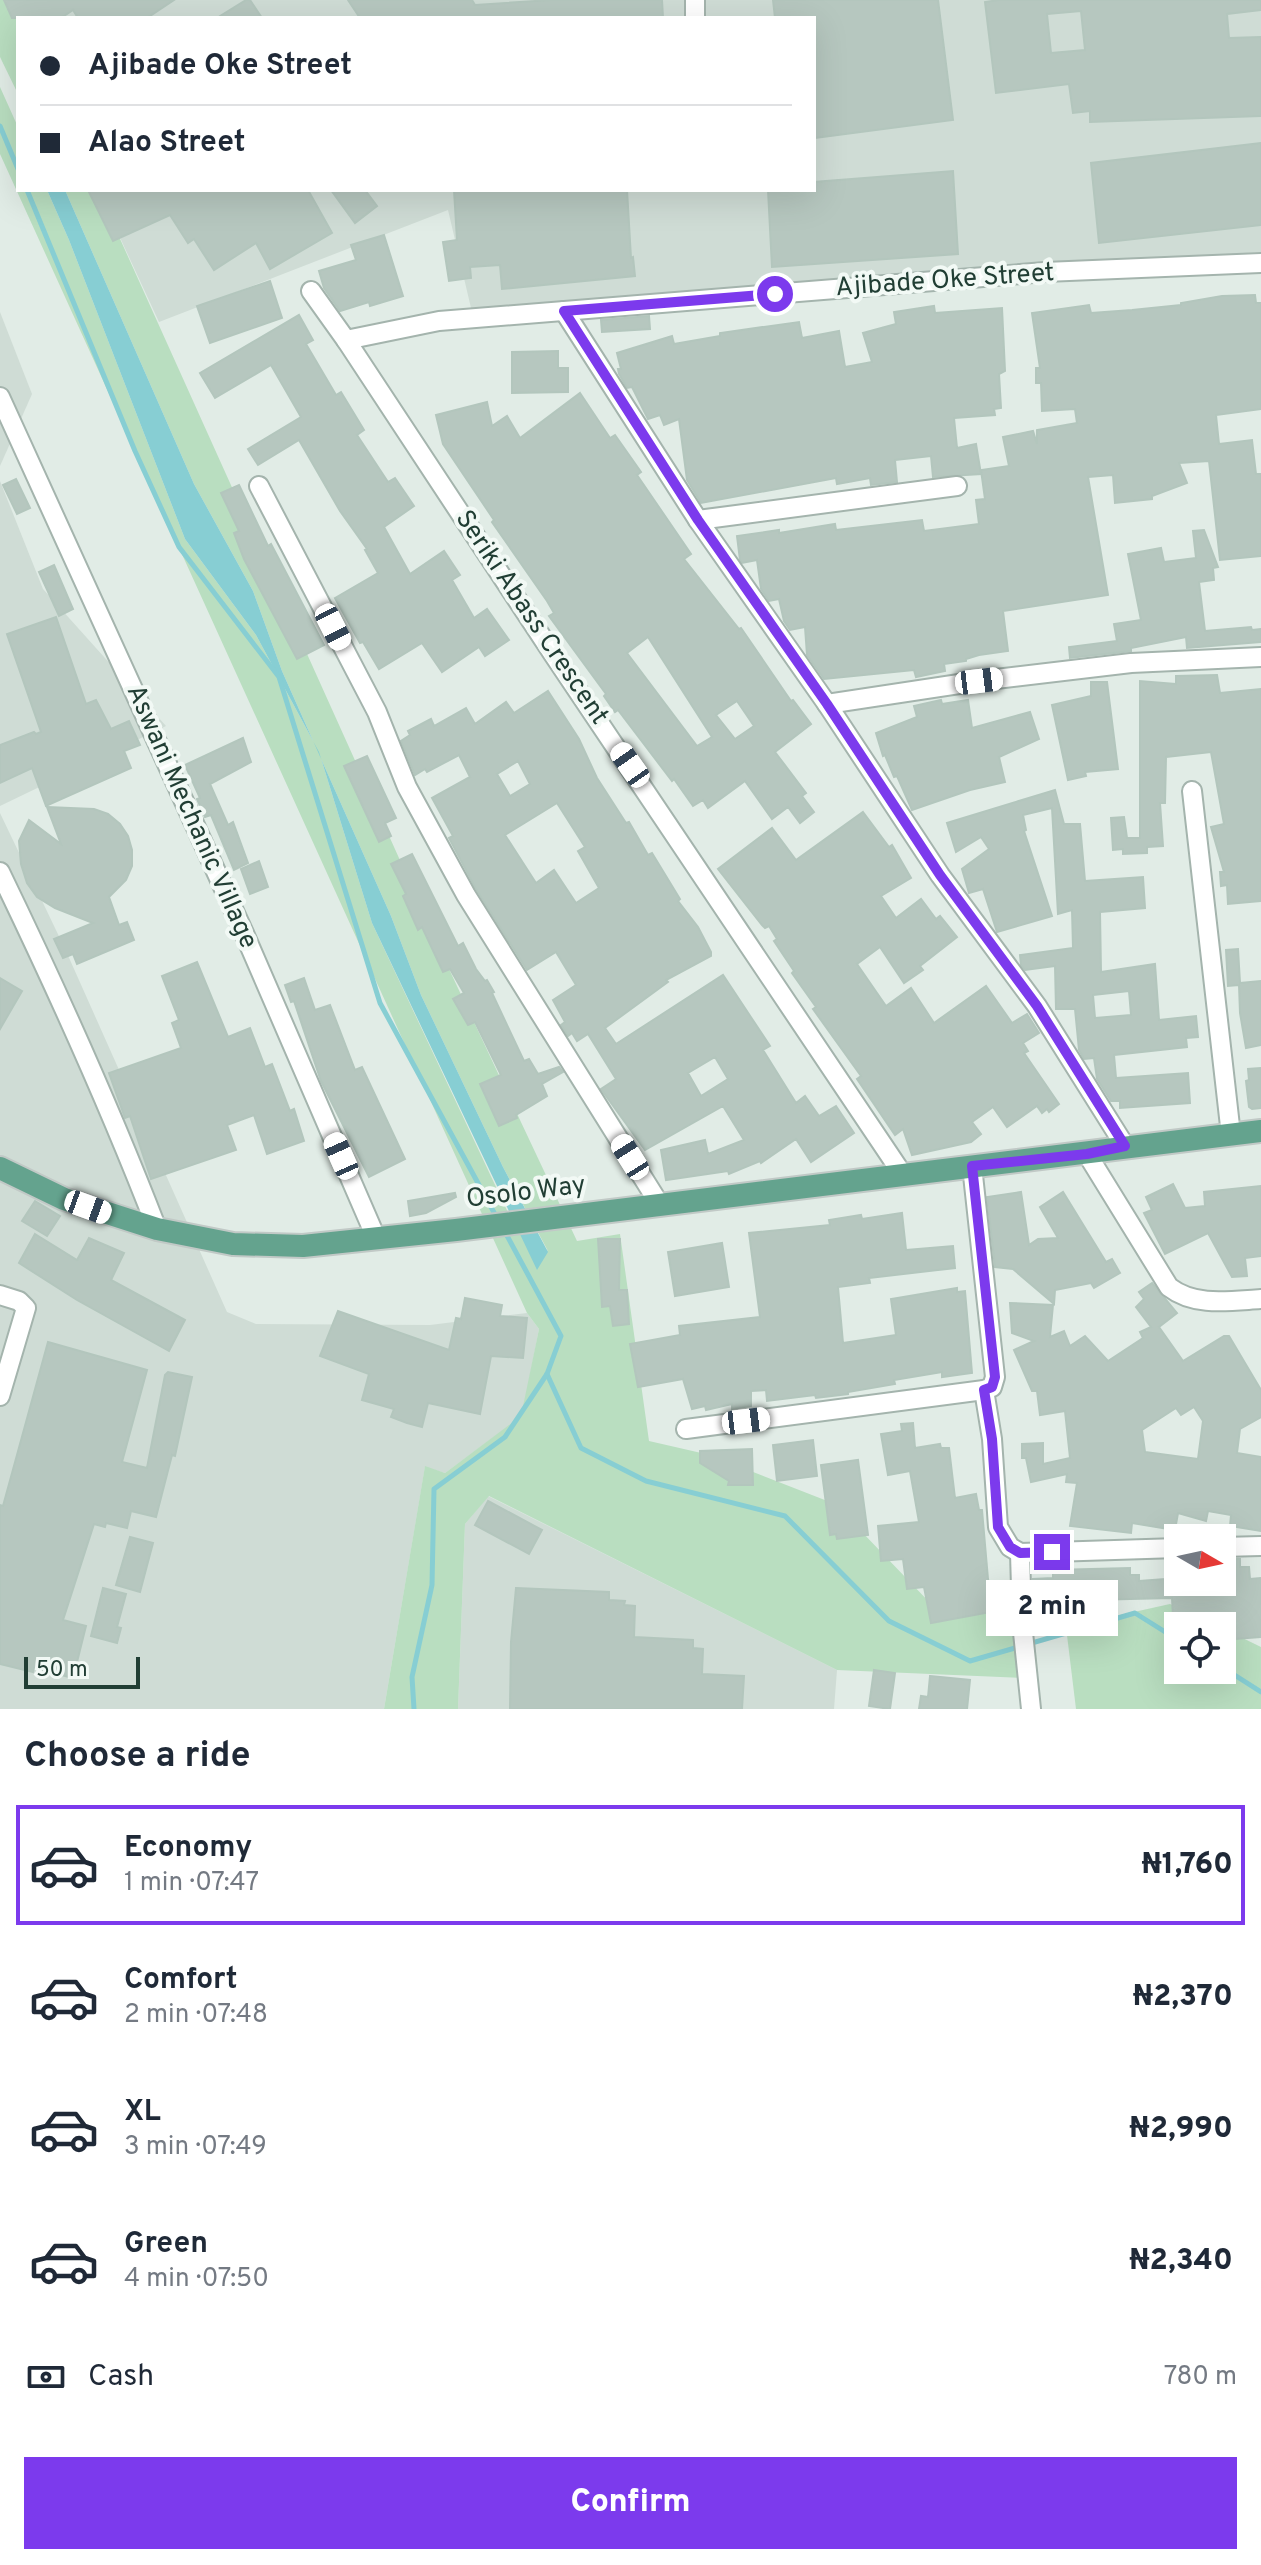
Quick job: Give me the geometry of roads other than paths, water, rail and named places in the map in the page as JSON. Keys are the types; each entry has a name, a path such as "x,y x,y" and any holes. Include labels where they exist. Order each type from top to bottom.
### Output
{"main road":[{"name":"Osolo Way","path":"0,1168 64,1199 157,1229 233,1244 303,1246 377,1240 1261,1131"}],"street":[{"name":"Ajibade Oke Street","path":"346,340 439,321 1045,272 1261,263"},
{"name":"Seriki Abass Crescent","path":"311,291 903,1175"},
{"path":"564,311 698,520 827,704 940,875 1037,1006 1125,1146"},
{"name":"Aswani Mechanic Village","path":"0,397 244,933 377,1240"},
{"path":"259,486 377,712 407,787 435,841 660,1205"},
{"path":"698,520 957,486"},
{"path":"827,704 979,681 1131,663 1261,657"},
{"path":"1192,791 1231,1135"},
{"path":"0,872 111,1111 157,1229"},
{"path":"1087,1154 1169,1287 1182,1297 1197,1301 1261,1299"},
{"path":"686,1429 992,1387 995,1377 972,1166"},
{"path":"0,1295 19,1301 26,1308 0,1396"},
{"path":"984,1390 992,1439 998,1527 1010,1547 1020,1553 1164,1548"},
{"path":"1236,1547 1261,1546"},
{"path":"1020,1553 1022,1623 1031,1709"}],"water":[{"path":"48,192 66,192 194,484 253,591 282,671 313,742 256,635 185,539"},
{"path":"321,759 391,916 421,995 503,1167 548,1252 537,1270 372,923"}],"waterway":[{"path":"0,126 16,164"},
{"path":"28,192 135,451 179,547 279,677 380,1003 497,1218"},
{"path":"414,1709 412,1677 432,1585 434,1489 505,1437 547,1374 561,1336 504,1230"},
{"path":"547,1374 581,1448 646,1481 785,1516 889,1621 970,1661 1135,1613 1164,1631"},
{"path":"1236,1676 1261,1692"}]}
